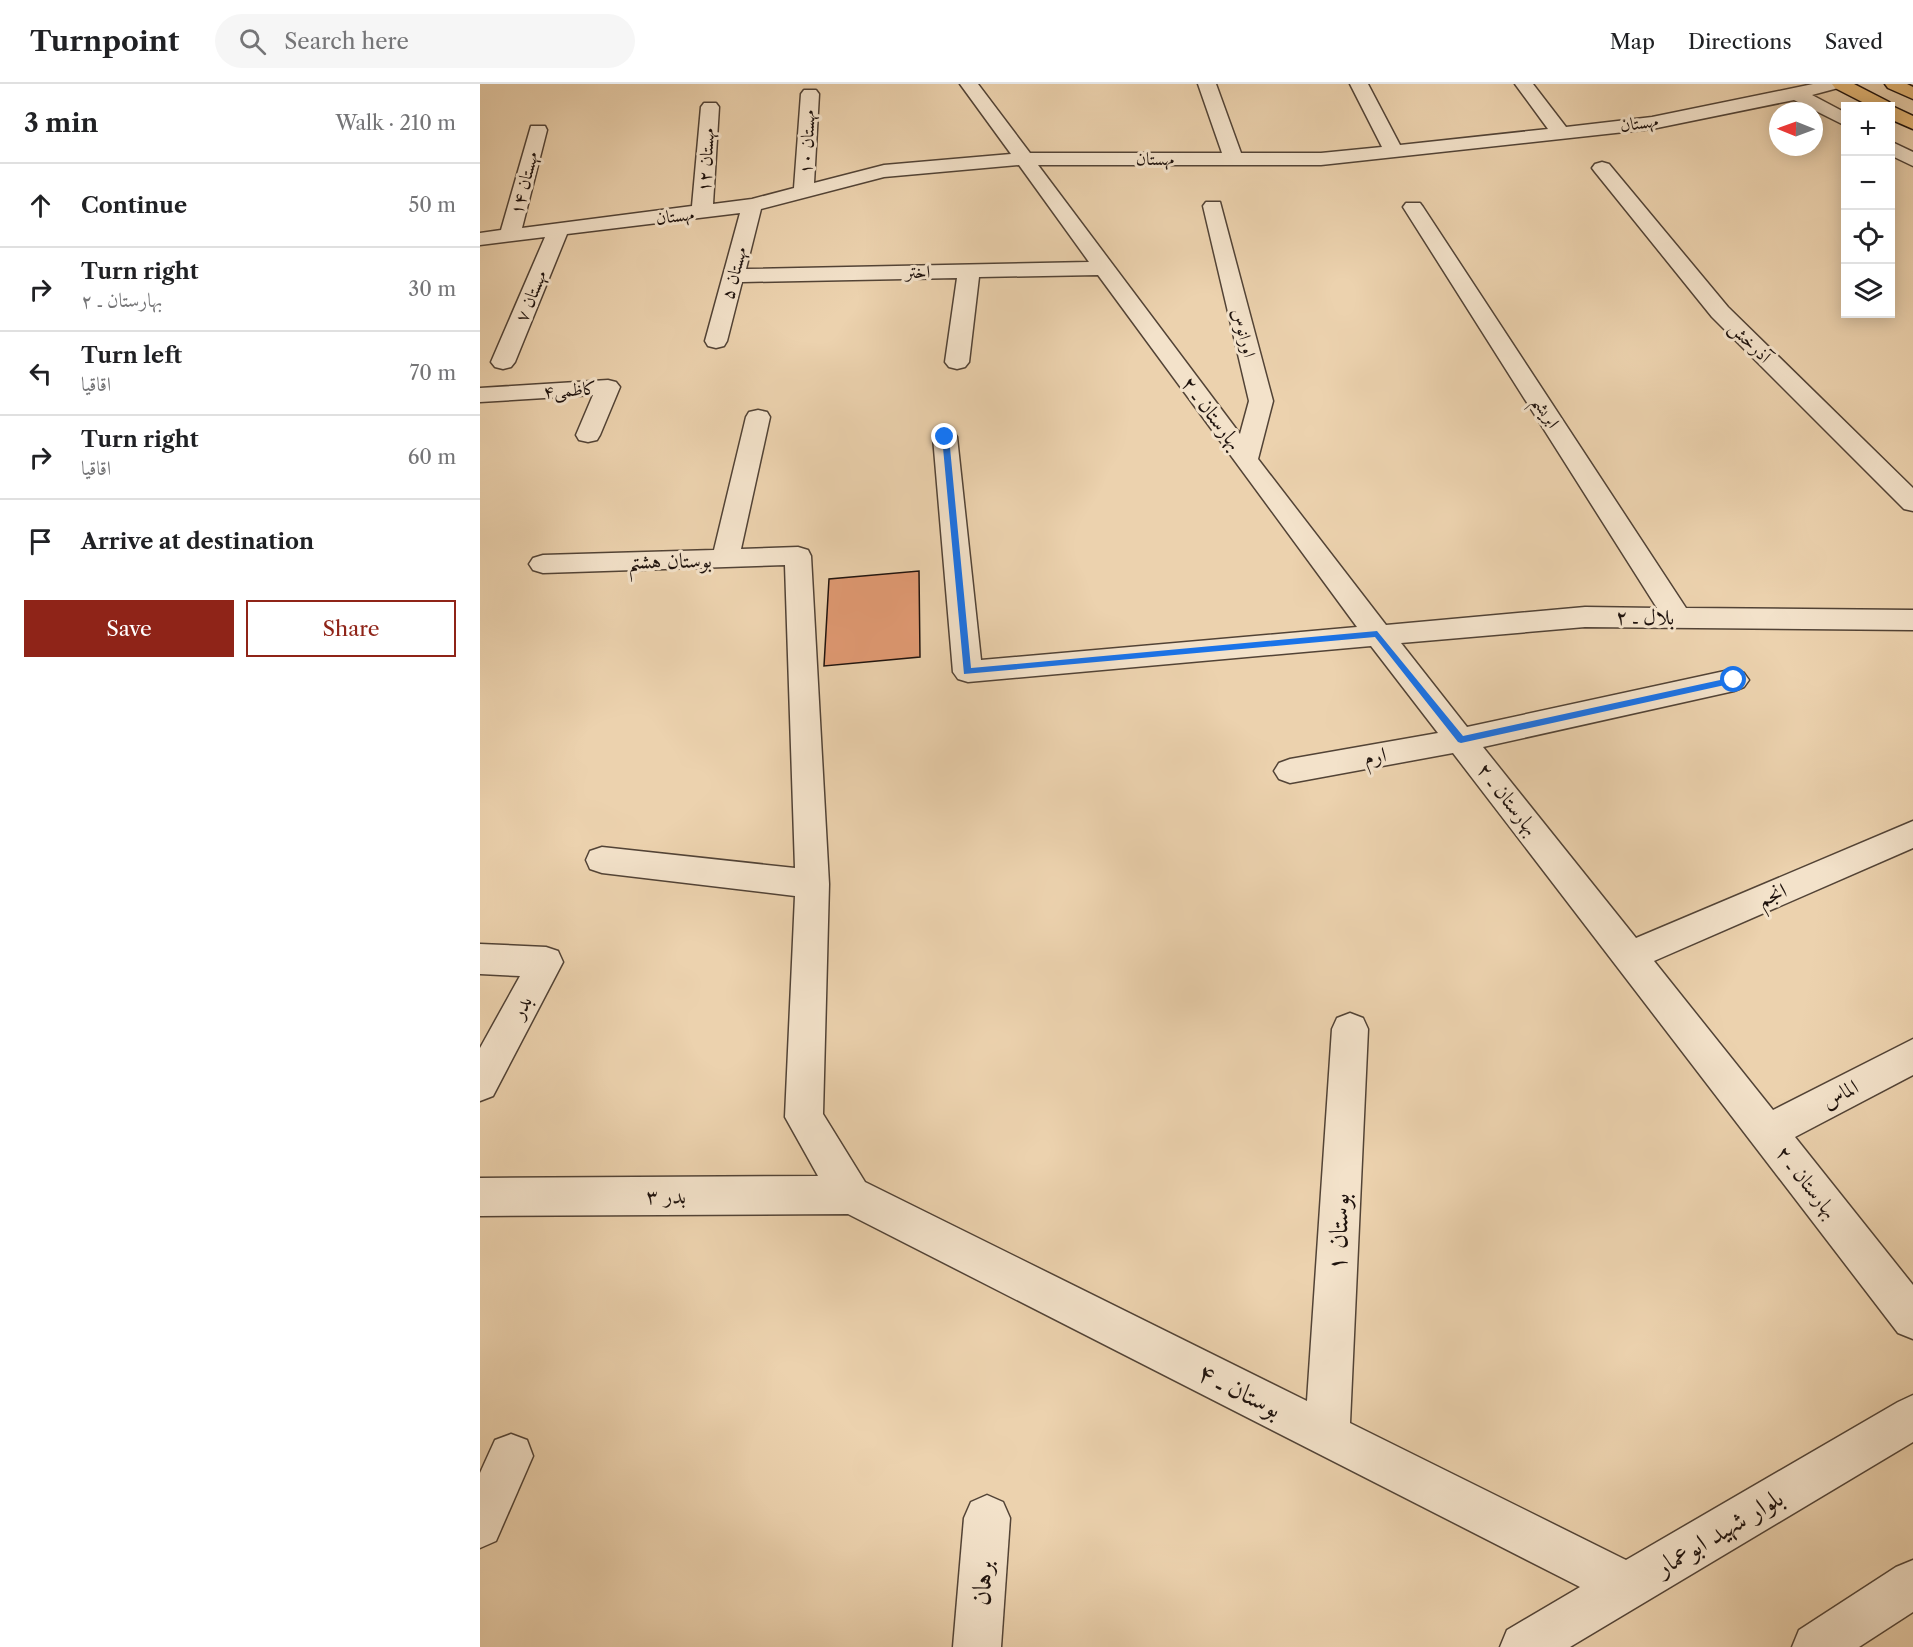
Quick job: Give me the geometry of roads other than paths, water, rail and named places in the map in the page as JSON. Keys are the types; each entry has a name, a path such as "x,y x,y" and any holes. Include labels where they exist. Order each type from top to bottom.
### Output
{"main road":[{"path":"1841,84 1875,102"},
{"path":"1894,84 1913,94"},
{"path":"1895,114 1913,123"}],"street":[{"name":"بهارستان ـ ۲","path":"969,84 1324,566 1913,1318"},
{"path":"1208,84 1234,159"},
{"path":"1359,84 1394,151"},
{"path":"1524,84 1561,133"},
{"name":"مهستان","path":"480,239 752,205 884,171 1025,159 1321,159 1652,123 1797,94 1832,84"},
{"name":"مهستان ۱۰","path":"804,192 810,93"},
{"path":"1797,94 1841,119"},
{"name":"مهستان ۱۲","path":"702,213 710,107"},
{"name":"مهستان ۱۴","path":"510,236 538,130"},
{"path":"1895,150 1913,160"},
{"name":"آذرخش","path":"1602,168 1720,312 1913,503"},
{"name":"مهستان ۵","path":"716,341 752,205"},
{"name":"اورانوس","path":"1213,206 1261,401 1246,459"},
{"name":"ابریشم","path":"1413,207 1678,618"},
{"name":"مهستان ۷","path":"503,362 558,230"},
{"name":"اختر","path":"733,276 1104,268"},
{"path":"957,362 969,271"},
{"name":"کاظمی۴","path":"480,395 608,387 588,435"},
{"path":"725,560 758,417"},
{"name":"بلال ـ ۲","path":"945,437 968,672 1585,616 1913,620"},
{"name":"بوستان هشتم","path":"543,564 798,556 812,885"},
{"name":"ارم","path":"1290,771 1461,740 1734,680"},
{"name":"انجم","path":"1630,956 1913,834"},
{"path":"602,860 812,885 804,1118 851,1195"},
{"name":"بدر","path":"480,959 546,962 480,1084"},
{"name":"بوستان ۱","path":"1327,1434 1350,1029"},
{"name":"الماس","path":"1768,1132 1913,1056"},
{"name":"بدر ۳","path":"480,1197 851,1195"},
{"name":"بوستان ـ ۴","path":"851,1195 1628,1586"},
{"name":"بلوار شهید ابوعمار","path":"1524,1647 1913,1417"},
{"path":"480,1526 511,1456"},
{"name":"برهان","path":"977,1647 987,1518"},
{"path":"1816,1647 1913,1584"}]}
